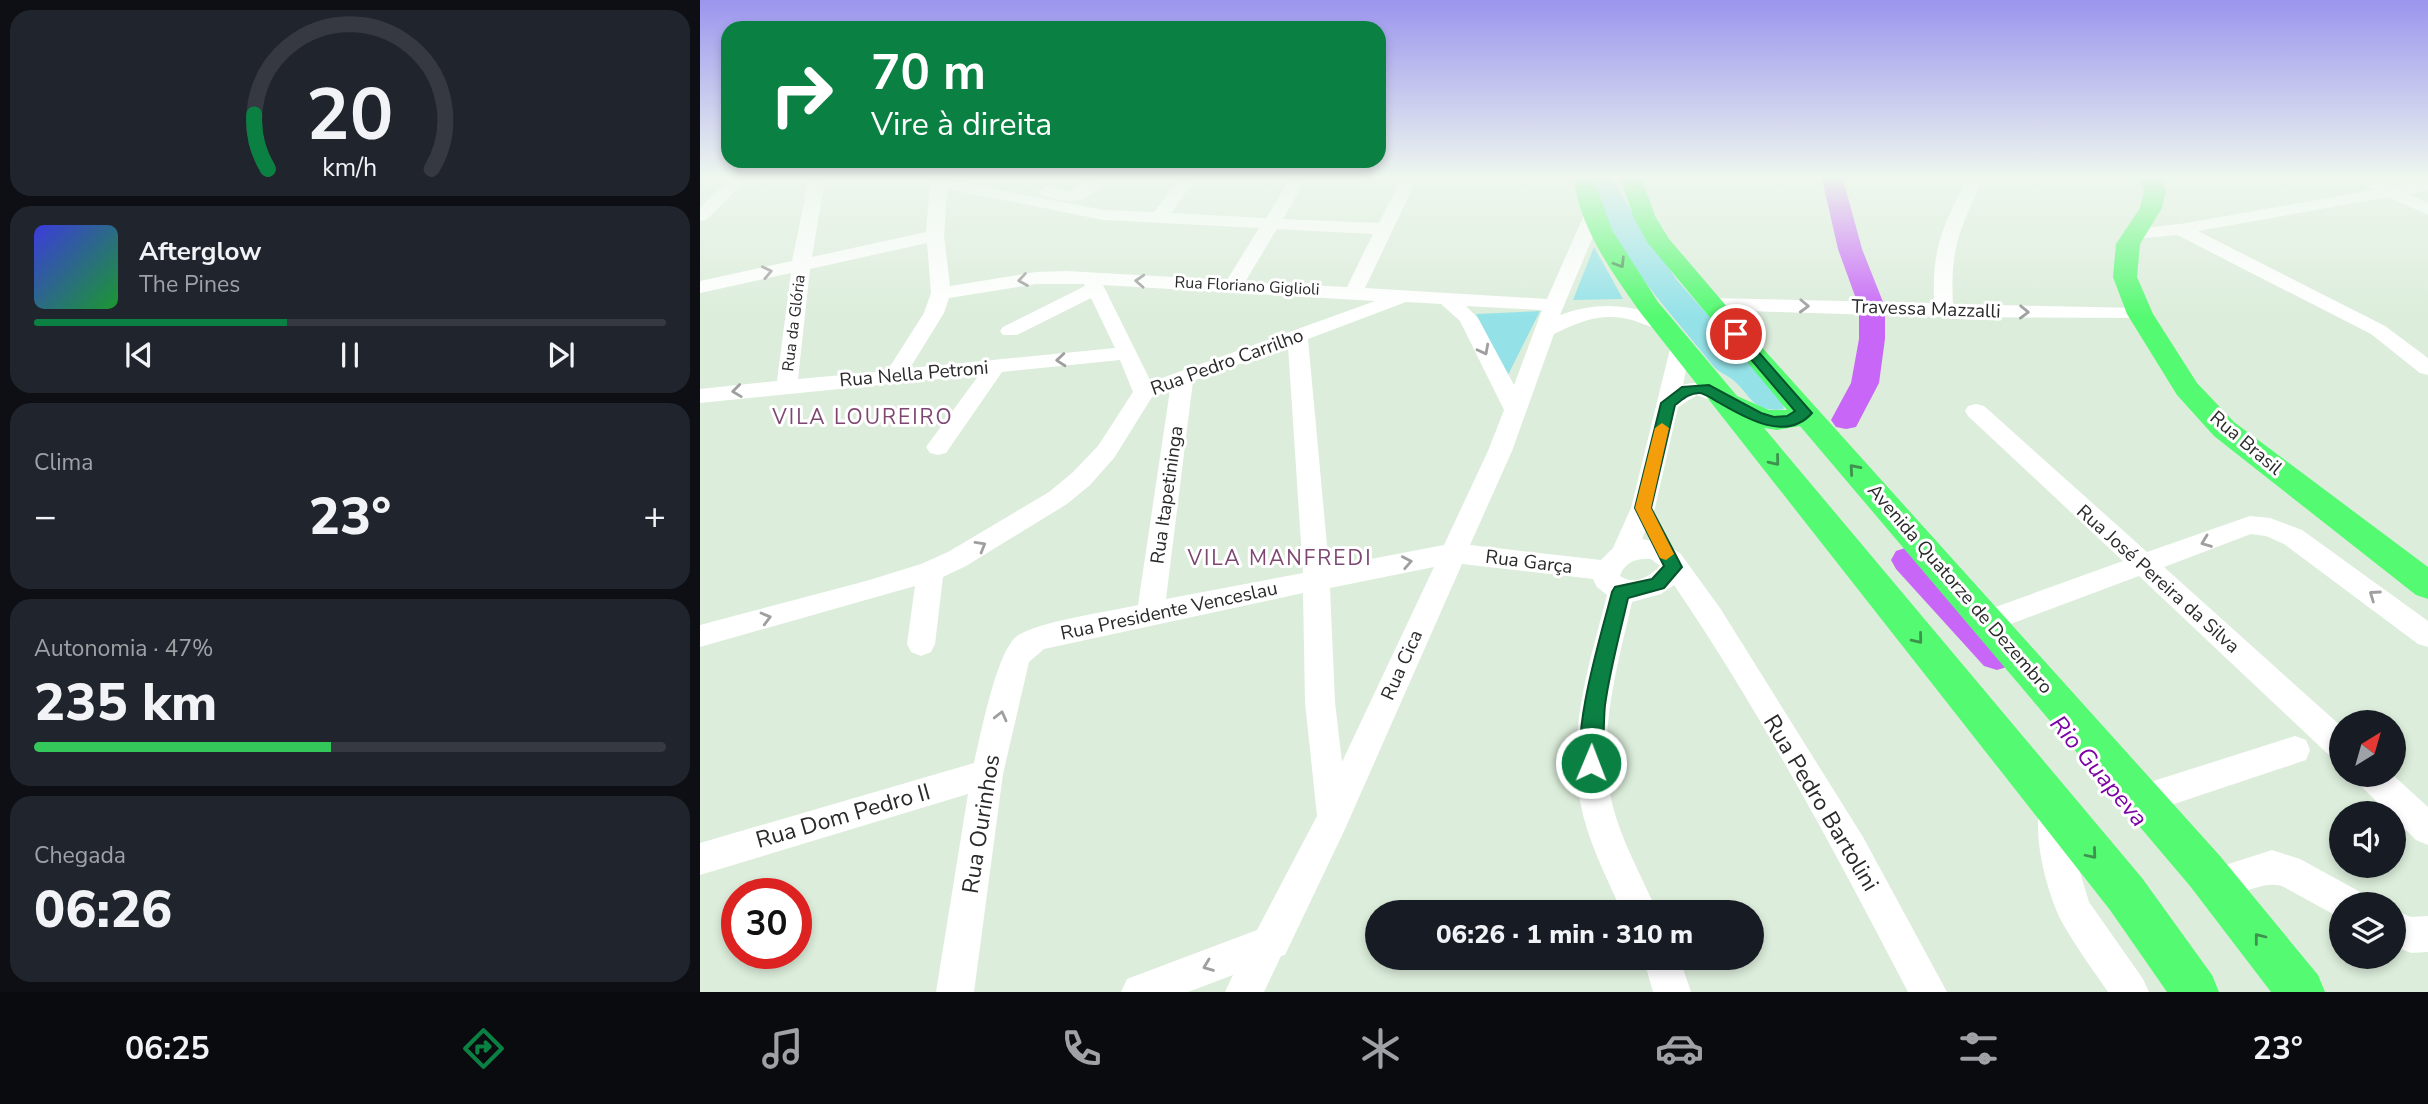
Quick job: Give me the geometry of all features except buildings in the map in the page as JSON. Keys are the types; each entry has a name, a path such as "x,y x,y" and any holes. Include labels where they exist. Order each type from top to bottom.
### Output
{"main road":[{"path":"1598,225 1611,249 1672,334 2126,894 2195,992"},
{"name":"Avenida Quatorze de Dezembro","path":"1649,225 1659,242 1804,413 2144,799 2216,884 2301,992"},
{"name":"Rua Brasil","path":"2141,225 2125,255 2125,277 2140,314 2187,389 2224,429 2428,586"},
{"path":"1726,400 1756,417 1774,422 1790,421 1804,413"}],"street":[{"name":"Rua da Glória","path":"787,386 808,225"},
{"path":"894,376 934,313 941,293 934,225"},
{"path":"1233,286 1269,225"},
{"path":"1299,225 1383,229"},
{"path":"1354,292 1385,225"},
{"name":"Rua Cica","path":"1244,992 1272,942 1333,818 1500,451 1549,318 1589,225"},
{"path":"1944,311 1942,267 1953,225"},
{"path":"2134,234 2201,225"},
{"path":"2180,229 2378,330 2428,368"},
{"path":"700,287 935,236"},
{"name":"Rua Floriano Giglioli","path":"941,293 1037,278 1093,284 1233,286 1483,299 1549,318"},
{"path":"1010,331 1093,284 1128,353 1144,392"},
{"name":"Rua Pedro Carrilho","path":"700,636 930,571 981,546 1058,498 1106,452 1144,392 1408,295"},
{"path":"1444,297 1468,318 1515,409"},
{"path":"1468,318 1472,306 1483,299"},
{"name":"Travessa Mazzalli","path":"1712,304 2140,314"},
{"path":"1549,318 1591,310 1631,312 1672,334 1668,403 1643,508 1617,572 1592,731 1591,763 1597,804 1635,900"},
{"path":"1298,336 1316,580 1320,702 1333,818"},
{"name":"Rua Nella Petroni","path":"700,396 1128,353"},
{"path":"938,447 996,366"},
{"name":"Rua Itapetininga","path":"1151,613 1183,377"},
{"path":"1668,403 1696,387 1711,390 1726,400"},
{"name":"Rua José Pereira da Silva","path":"1976,411 2329,735"},
{"path":"1643,508 1666,568"},
{"path":"1989,621 2250,525 2270,527 2293,537 2428,636"},
{"path":"1617,572 1639,549 1653,549 1666,568"},
{"name":"Rua Presidente Venceslau","path":"1016,658 1026,645 1037,639 1151,613 1453,553"},
{"name":"Rua Garça","path":"1453,553 1617,572"},
{"path":"1617,572 1637,591 1666,568"},
{"name":"Rua Pedro Bartolini","path":"1666,568 1681,595 1710,617 1851,848 1928,992"},
{"path":"920,644 930,571"},
{"name":"Rua Ourinhos","path":"955,992 987,774 1016,658"},
{"path":"2144,799 2294,750"},
{"name":"Rua Dom Pedro II","path":"700,859 767,836 987,774"},
{"path":"2385,788 2428,829"},
{"path":"2053,807 2057,853 2076,911 2130,992"},
{"path":"2216,884 2272,867 2288,871 2329,893"},
{"path":"2406,933 2428,934"},
{"path":"1140,992 1272,942"},
{"path":"1665,970 1672,992"}],"shaded area":[{"path":"1609,225 1641,225 1676,279 1781,398 1784,409 1773,410 1757,405 1736,383 1715,368 1643,279"},
{"path":"1594,247 1623,299 1573,300"},
{"path":"1540,311 1507,377 1476,314"}],"waterway":[{"name":"Rio Guapeva","path":"1844,225 1872,307 1872,339 1865,383 1846,420"},
{"name":"Rio Guapeva","path":"1908,560 1997,655"}],"slow traffic":[{"path":"1662,428 1643,508 1666,554"}],"district":[{"name":"VILA LOUREIRO","path":"863,417"},
{"name":"VILA MANFREDI","path":"1280,558"}],"route":[{"path":"1591,763 1598,686 1621,592 1637,591 1658,583 1669,575 1674,567 1643,508 1668,403 1696,387 1711,390 1756,417 1774,422 1790,421 1804,413 1736,334"}]}
